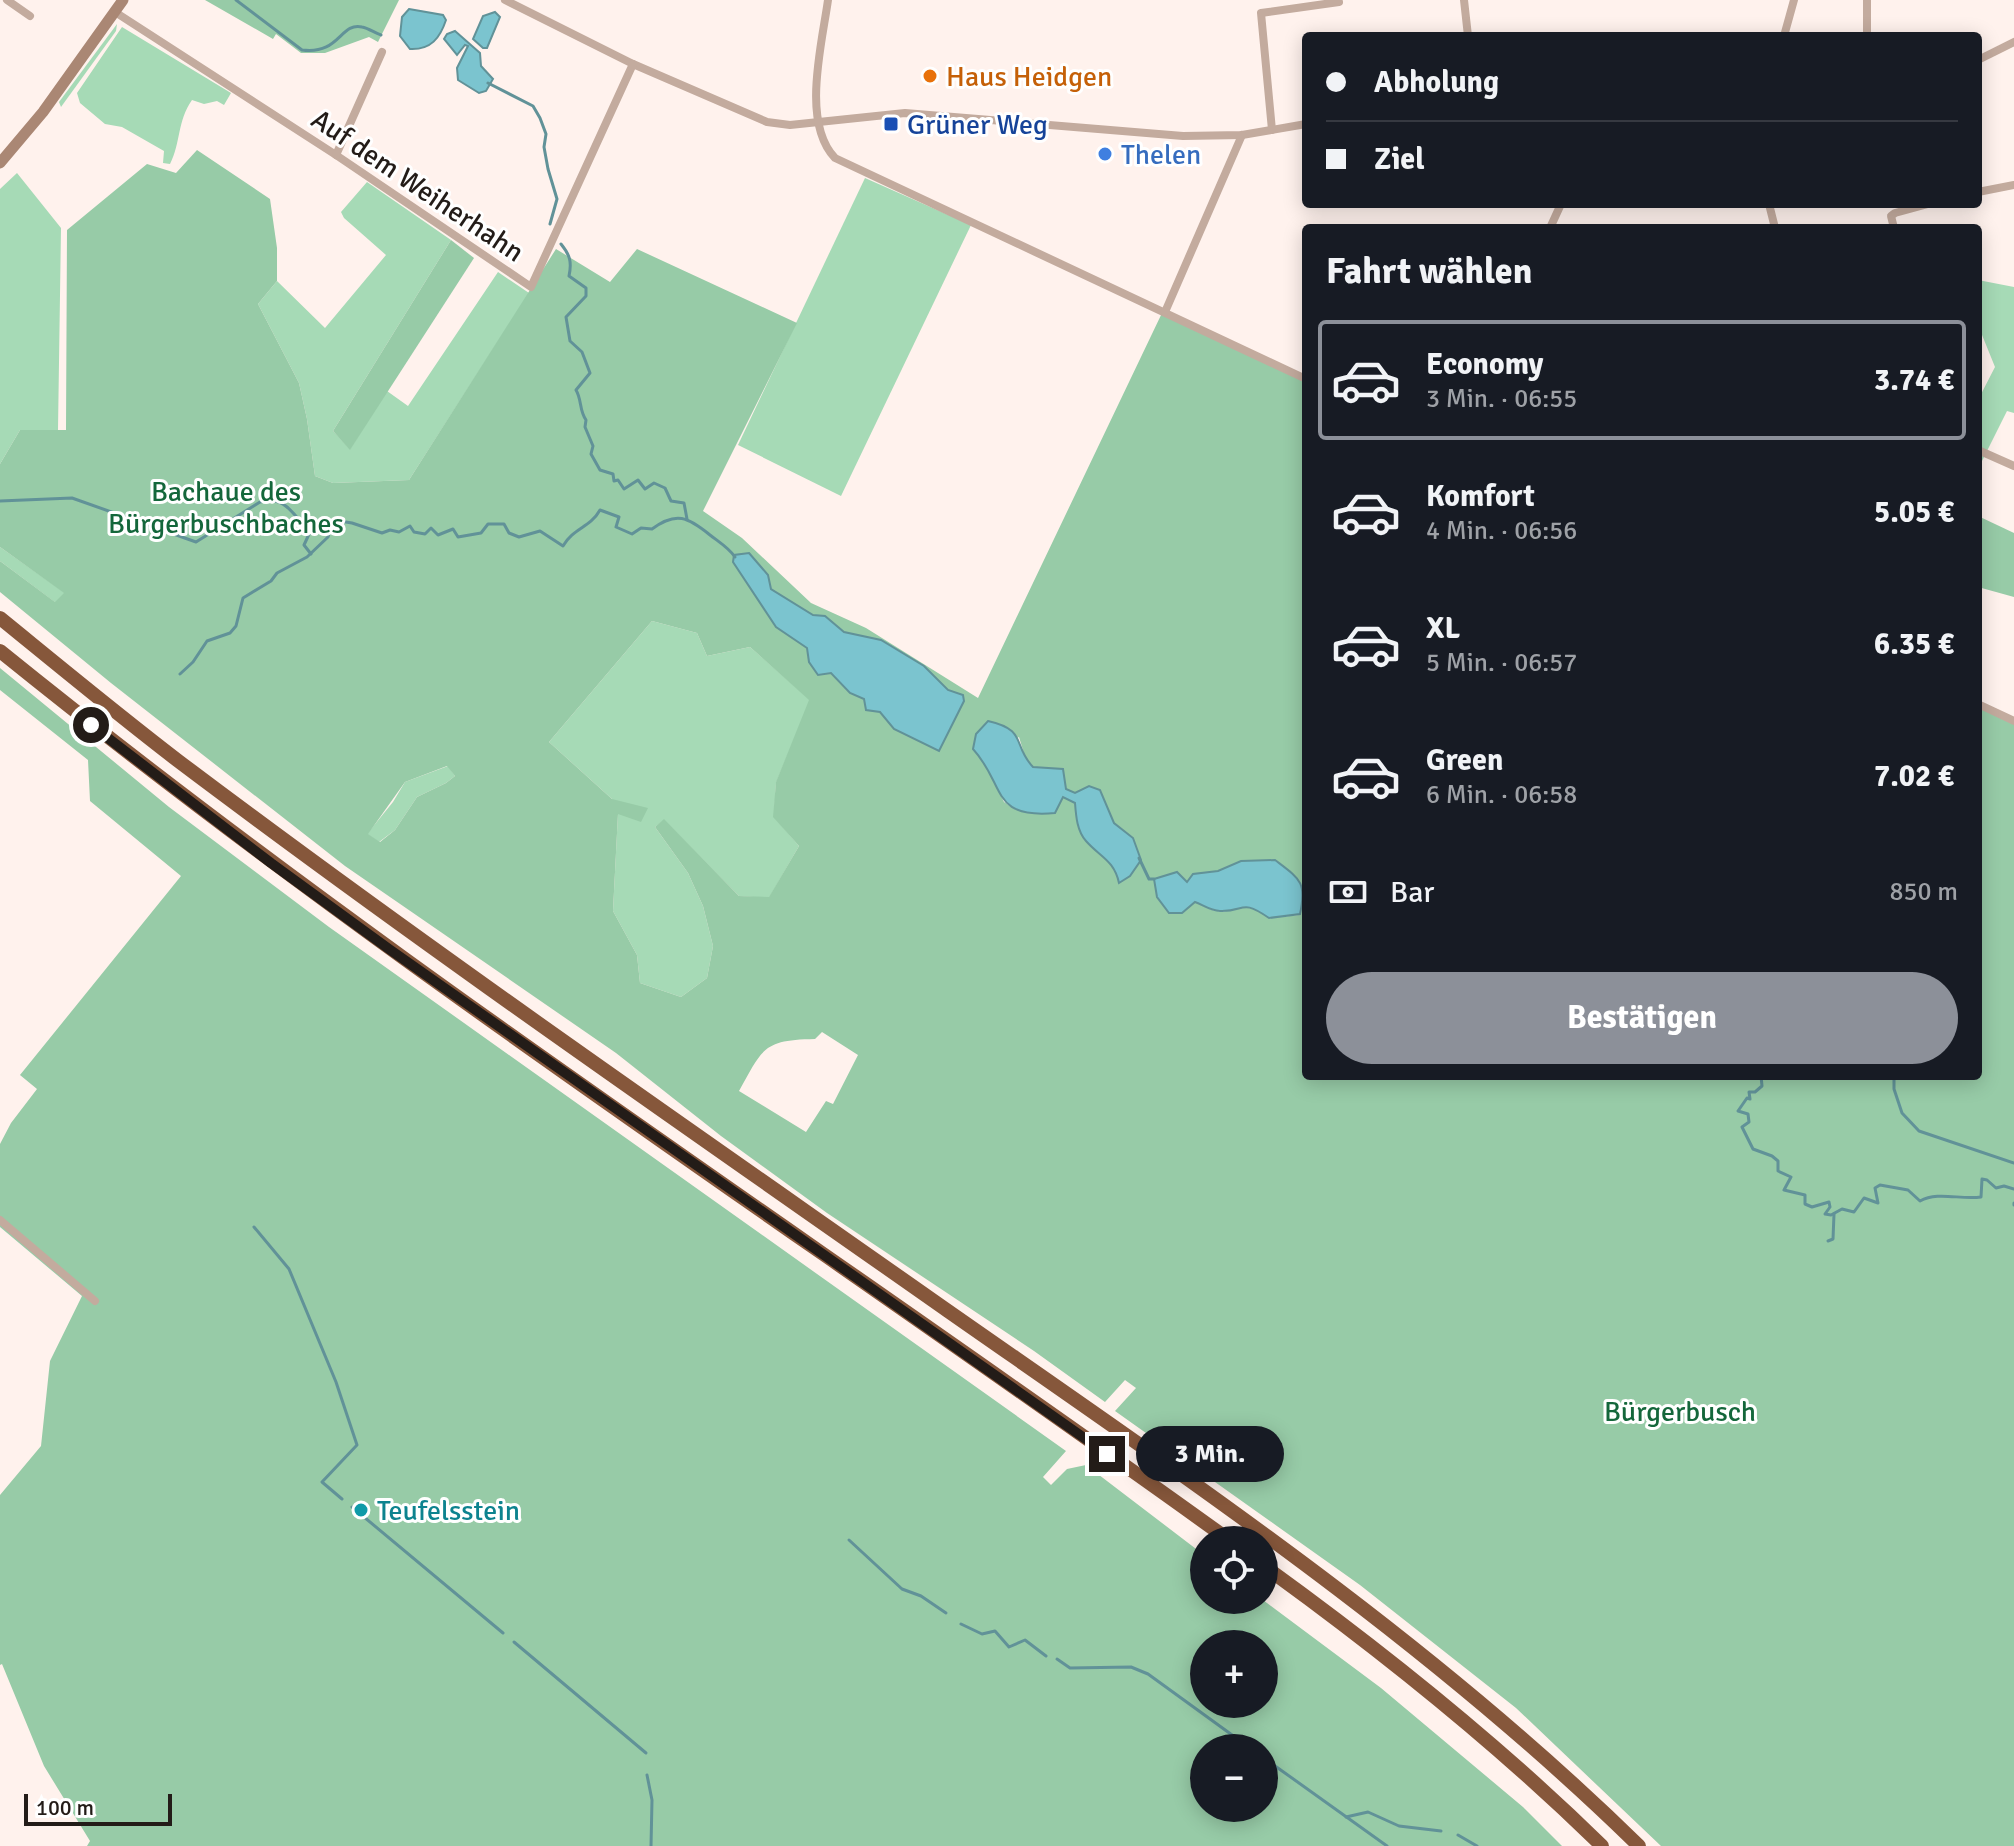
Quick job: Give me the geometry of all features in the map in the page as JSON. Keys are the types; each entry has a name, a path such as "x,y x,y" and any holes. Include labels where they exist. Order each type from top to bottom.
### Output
{"highway":[{"path":"0,618 172,756 405,928 1327,1580 1554,1765 1639,1846"},
{"path":"0,651 146,767 389,949 1209,1526"},
{"path":"1278,1577 1415,1680 1526,1775 1602,1846"}],"main road":[{"path":"0,163 25,136 123,0"}],"street":[{"path":"7,0 30,16"},
{"path":"505,0 633,64 767,122 790,125 905,113 1183,136 1242,135 1302,125"},
{"path":"828,0 816,85 825,147 835,158 1302,377"},
{"path":"1464,0 1468,32"},
{"path":"1785,32 1794,0"},
{"path":"1867,0 1867,32"},
{"path":"1272,130 1261,13 1339,2"},
{"name":"Auf dem Weiherhahn","path":"115,12 336,155 531,287 633,64"},
{"path":"1982,58 2014,42"},
{"path":"336,155 382,52"},
{"path":"1165,312 1242,135"},
{"path":"1982,191 2014,185"},
{"path":"1893,224 1891,216 1913,208"},
{"path":"1982,452 2014,466"},
{"path":"1982,706 2014,721"},
{"path":"0,1220 95,1301"}],"green space":[{"path":"205,0 399,0 378,42 369,37 325,53 301,53 276,34 273,39"},
{"path":"117,24 116,31 61,107 59,102"},
{"path":"122,27 231,93 224,105 217,101 204,104 192,100 170,164 163,163 164,151 122,127 105,124 80,103 77,93"},
{"name":"Bürgerbusch","path":"197,150 270,199 277,248 277,281 258,304 299,383 315,476 333,483 409,480 556,249 610,282 637,249 797,323 703,511 742,538 811,603 866,628 978,698 1162,313 1302,380 1302,892 1241,861 1218,871 1193,874 1187,882 1177,872 1195,902 1212,910 1223,912 1239,907 1254,908 1269,918 1299,915 1302,902 1302,1080 1982,1080 1982,708 2014,723 2014,1846 1661,1846 1516,1708 1360,1585 1115,1411 1136,1388 1125,1380 1105,1402 827,1213 721,1136 616,1053 345,866 0,592 0,561 55,602 64,593 0,547 0,464 20,430 66,430 67,230 147,164 176,173","holes":["768,575 770,589 813,615 825,617 844,632 881,640 924,666 948,691 894,729 864,699 850,693 831,673 809,662 807,648 776,627 757,595","652,621 697,633 707,656 750,647 809,700 776,782 773,817 799,846 769,897 739,896 664,819 655,827 688,873 703,906 713,946 707,978 681,997 640,983 637,955 613,911 618,814 641,822 648,808 612,799 549,742","1019,737 1026,760 1033,767 1063,769 1066,789 1075,793 1089,786 1100,790 1114,823 1133,838 1116,869 1083,832 1075,803 1063,796 1016,810 1004,802 984,761","447,766 455,776 417,797 395,830 380,842 368,834 405,782","822,1032 858,1055 833,1104 826,1101 806,1132 739,1091 766,1049 785,1042 815,1039"]},
{"path":"17,173 61,228 58,430 20,430 0,464 0,189"},
{"path":"865,178 971,225 841,496 738,445"},
{"path":"367,182 451,240 333,431 350,449 387,391 408,406 498,272 529,293 409,480 333,483 315,476 299,383 258,304 277,281 325,328 386,255 341,212"},
{"path":"451,240 474,258 350,450 333,431"},
{"path":"1982,281 2014,287 2014,413 2007,411 1982,461 1982,392 1995,367 1982,335"},
{"path":"1982,518 2014,533 2014,597 1982,588"},
{"path":"0,547 65,593 56,603 0,561"},
{"path":"652,621 697,633 707,656 750,647 810,700 776,783 774,817 799,846 769,898 739,896 664,820 655,827 688,873 703,906 713,946 707,978 681,997 640,983 637,955 613,911 618,813 612,799 549,742"},
{"path":"0,668 169,807 329,927 1066,1451 1043,1477 1051,1485 1067,1469 1086,1465 1190,1544 1190,1614 1278,1614 1278,1611 1381,1688 1523,1807 1562,1846 87,1846 90,1841 44,1766 0,1665 0,1495 41,1446 50,1361 82,1296 0,1227 0,1144 11,1123 37,1089 20,1075 181,876 90,801 88,760 0,690"},
{"path":"448,766 455,776 417,797 395,830 379,842 367,834 405,782"}],"water":[{"path":"409,9 443,15 446,20 438,37 429,45 410,49 400,36 402,17"},
{"path":"495,12 500,17 487,48 483,48 473,39 483,16"},
{"path":"455,31 480,53 481,66 493,79 486,91 479,93 458,80 457,68 468,46 465,45 457,55 444,39"},
{"path":"749,553 768,575 771,589 813,615 825,616 844,632 881,640 924,666 948,690 963,695 964,701 939,751 894,729 880,712 866,710 864,699 850,693 831,673 818,675 809,662 807,648 776,627 733,562 734,555"},
{"path":"988,721 1014,734 1033,767 1063,769 1066,789 1075,793 1089,786 1100,790 1114,823 1133,838 1141,860 1130,876 1119,883 1110,864 1083,837 1075,803 1063,797 1055,813 1019,811 1009,805 973,749 976,734"},
{"path":"1275,860 1296,877 1302,888 1300,914 1269,918 1248,907 1217,911 1195,902 1182,913 1169,913 1157,897 1154,879 1177,872 1187,882 1193,874 1218,871 1241,861"}],"waterway":[{"path":"236,0 302,50 324,48 355,27 381,35"},
{"path":"488,83 533,106 540,118 546,134 544,147 548,169 557,199 550,224"},
{"path":"561,244 570,259 569,276 586,288 586,296 566,317 570,341 582,352 590,373 576,390 593,446 591,454 600,470 613,474 614,481 618,480 624,489 638,480 645,489 654,483 665,488 671,501 684,503 687,519"},
{"path":"0,501 72,498 196,542 260,502 277,501 289,508 310,532 304,545 311,554"},
{"path":"180,674 193,662 207,641 230,633 236,626 243,598 271,581 277,573 307,557 328,537 333,520 382,533 390,530 399,532 410,526 414,532 425,534 431,528 438,535 453,529 458,537 481,533 488,524 504,524 509,533 519,537 540,531 563,546 600,510 619,517 616,527 632,534 641,528 652,529 675,518 688,520 724,545 735,557"},
{"path":"1139,858 1149,879 1154,879"},
{"path":"1761,1080 1762,1086 1755,1092 1749,1092 1750,1099 1747,1098 1738,1111 1748,1114 1749,1122 1742,1127 1753,1149 1772,1156 1778,1161 1778,1171 1791,1177 1784,1190 1805,1195 1805,1204 1812,1207 1829,1202 1830,1207 1825,1214 1831,1215 1842,1209 1854,1212 1864,1198 1878,1203 1875,1188 1880,1185 1908,1190 1920,1201 1942,1196 1981,1197 1982,1179 1996,1188 2004,1186 2014,1189"},
{"path":"1894,1080 1902,1113 1919,1131 2014,1163"},
{"path":"1828,1241 1833,1239 1834,1214"},
{"path":"254,1227 289,1269 336,1382 357,1445 322,1482 342,1499"},
{"path":"352,1507 503,1633"},
{"path":"849,1540 902,1589 921,1596 946,1613"},
{"path":"961,1624 982,1634 995,1631 1009,1647 1025,1640 1046,1656"},
{"path":"514,1642 646,1753"},
{"path":"1057,1659 1070,1668 1131,1667 1148,1674 1231,1734"},
{"path":"1278,1768 1387,1846"},
{"path":"647,1775 652,1800 651,1846"},
{"path":"1346,1817 1368,1812 1399,1826 1441,1831"},
{"path":"1458,1835 1477,1846"}],"place":[{"name":"Haus Heidgen","path":"930,76"},
{"name":"Grüner Weg","path":"891,124"},
{"name":"Thelen","path":"1105,154"},
{"name":"Teufelsstein","path":"361,1510"}],"route":[{"path":"91,725 389,949 1107,1454"}],"park label":[{"name":"Bachaue des Bürgerbuschbaches","path":"226,507"}]}
